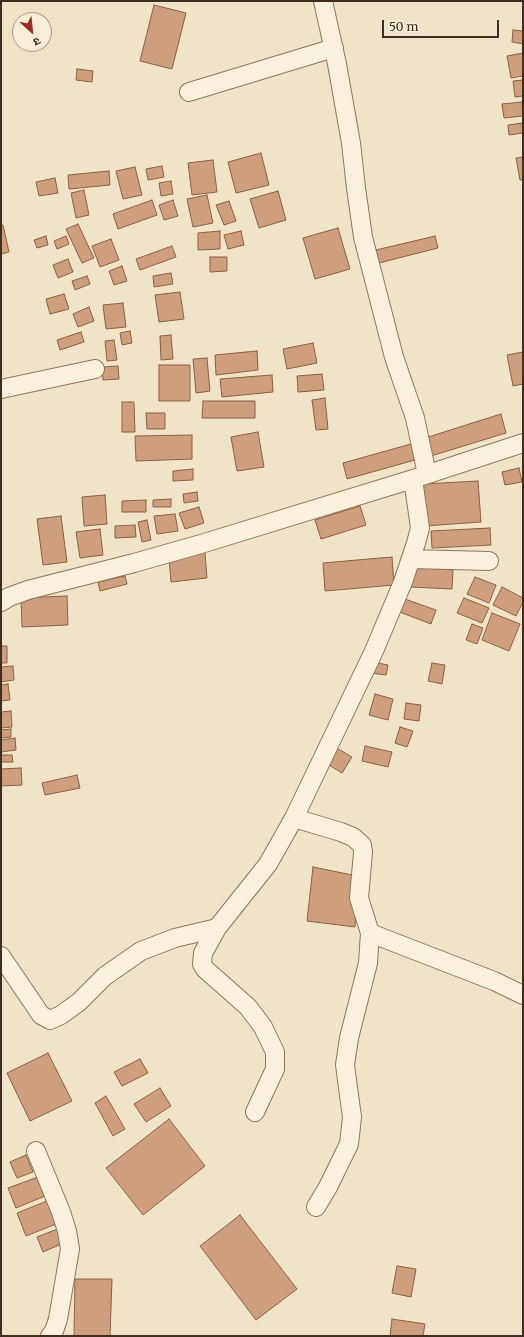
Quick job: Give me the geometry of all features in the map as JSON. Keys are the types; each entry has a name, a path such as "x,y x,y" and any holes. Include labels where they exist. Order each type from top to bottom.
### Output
{"street":[{"path":"255,1112 275,1069 276,1060 274,1052 263,1026 248,1007 241,999 204,969 202,964 203,953 217,928 268,864 294,818 374,651 403,582 420,528 420,476 415,418 394,357 363,236 351,143 334,48 322,1"},
{"path":"189,92 334,48"},
{"path":"1,389 95,369"},
{"path":"1,602 9,597 28,590 134,563 523,443"},
{"path":"411,558 489,561"},
{"path":"294,818 342,832 359,840 362,845 363,852 359,898 370,933 368,963 349,1038 345,1065 352,1117 349,1144 328,1187 316,1207"},
{"path":"1,956 41,1015 50,1020 61,1015 79,1002 105,976 141,951 175,938 217,928"},
{"path":"370,933 494,981 523,995"},
{"path":"36,1151 61,1212 67,1231 70,1249 58,1319 54,1331 50,1336"}],"building":[{"path":"154,5 186,13 172,69 140,61"},
{"path":"513,30 523,31 523,44 512,42"},
{"path":"523,53 523,76 511,78 507,56"},
{"path":"77,69 93,71 92,82 76,80"},
{"path":"523,80 523,96 515,97 513,81"},
{"path":"522,102 523,116 504,118 502,104"},
{"path":"522,123 523,133 509,135 508,125"},
{"path":"261,153 269,185 236,193 228,162"},
{"path":"523,157 523,180 520,180 516,158"},
{"path":"213,160 217,192 192,195 188,163"},
{"path":"162,166 164,177 148,180 146,169"},
{"path":"135,167 142,195 123,199 116,171"},
{"path":"109,171 110,185 69,189 68,175"},
{"path":"55,178 58,193 39,196 36,182"},
{"path":"171,181 173,194 161,196 159,183"},
{"path":"84,190 89,215 76,218 71,193"},
{"path":"278,191 286,220 259,228 250,199"},
{"path":"207,195 213,223 193,227 187,199"},
{"path":"152,200 157,215 118,229 113,214"},
{"path":"173,200 178,216 164,220 159,205"},
{"path":"229,201 236,221 224,225 216,205"},
{"path":"78,224 94,258 82,263 66,229"},
{"path":"1,225 3,225 9,252 1,254"},
{"path":"338,228 350,269 315,279 303,238"},
{"path":"220,231 220,249 198,250 198,233"},
{"path":"241,231 244,245 228,249 224,235"},
{"path":"46,236 48,245 37,248 34,240"},
{"path":"66,236 69,244 57,249 54,241"},
{"path":"435,236 438,248 379,263 376,250"},
{"path":"111,239 119,260 100,267 92,246"},
{"path":"172,246 176,257 140,270 136,259"},
{"path":"210,257 227,257 227,271 210,272"},
{"path":"68,259 73,272 58,278 53,265"},
{"path":"122,266 127,281 114,285 109,271"},
{"path":"171,273 173,284 154,287 153,276"},
{"path":"87,276 90,284 75,290 72,281"},
{"path":"180,292 184,319 159,322 155,295"},
{"path":"64,294 69,309 50,314 46,299"},
{"path":"123,303 126,327 106,329 103,305"},
{"path":"89,307 94,321 78,327 73,314"},
{"path":"130,331 132,343 122,345 120,333"},
{"path":"81,332 84,342 60,350 57,340"},
{"path":"171,335 173,359 161,360 160,336"},
{"path":"114,340 117,360 107,361 105,341"},
{"path":"313,343 317,363 287,369 283,349"},
{"path":"257,351 258,370 216,375 215,355"},
{"path":"523,352 523,384 513,386 507,355"},
{"path":"207,358 210,391 196,393 193,359"},
{"path":"159,365 190,365 190,401 159,401"},
{"path":"118,366 119,379 103,380 102,367"},
{"path":"322,374 324,390 298,392 297,376"},
{"path":"272,375 273,392 222,397 220,379"},
{"path":"325,398 328,429 316,430 312,400"},
{"path":"203,401 255,401 255,418 202,418"},
{"path":"122,402 134,402 135,432 122,432"},
{"path":"146,413 165,413 165,429 147,429"},
{"path":"501,414 506,433 431,456 425,438"},
{"path":"258,432 264,467 237,471 231,437"},
{"path":"192,435 192,459 136,461 135,436"},
{"path":"411,444 415,460 347,479 343,463"},
{"path":"519,468 522,482 505,485 502,472"},
{"path":"193,469 193,480 173,481 173,471"},
{"path":"478,481 481,522 425,526 423,484"},
{"path":"197,492 198,501 184,503 183,494"},
{"path":"105,495 107,524 84,526 82,497"},
{"path":"171,499 171,507 153,507 153,500"},
{"path":"146,500 146,512 122,512 122,501"},
{"path":"360,506 366,525 321,539 315,520"},
{"path":"199,507 204,523 185,529 179,513"},
{"path":"175,514 178,531 157,534 154,516"},
{"path":"61,516 67,562 43,565 37,519"},
{"path":"147,520 151,540 142,542 138,522"},
{"path":"135,525 136,537 115,538 115,526"},
{"path":"490,528 491,545 432,548 431,531"},
{"path":"100,529 103,555 80,558 76,532"},
{"path":"205,553 207,578 171,582 169,558"},
{"path":"392,557 394,585 325,591 323,563"},
{"path":"413,567 453,570 452,589 411,587"},
{"path":"125,576 127,584 100,591 98,582"},
{"path":"475,577 496,585 489,603 467,594"},
{"path":"502,587 523,598 523,602 516,616 493,605"},
{"path":"67,596 68,625 22,627 21,598"},
{"path":"402,598 436,610 431,624 397,611"},
{"path":"464,598 489,608 482,623 457,613"},
{"path":"492,613 520,624 509,651 482,640"},
{"path":"472,624 483,628 477,644 466,640"},
{"path":"1,646 7,646 7,663 1,663"},
{"path":"372,662 388,665 386,675 370,673"},
{"path":"432,663 445,665 442,684 428,681"},
{"path":"13,666 14,680 1,682 1,667"},
{"path":"8,684 10,700 1,701 1,685"},
{"path":"375,694 393,699 388,720 369,715"},
{"path":"406,703 421,705 419,721 404,719"},
{"path":"11,711 12,727 1,728 1,712"},
{"path":"400,727 413,731 407,747 395,743"},
{"path":"11,729 11,737 1,738 1,730"},
{"path":"15,738 16,750 1,752 1,740"},
{"path":"333,746 352,757 342,773 324,762"},
{"path":"365,746 392,752 388,767 362,761"},
{"path":"1,755 12,755 13,762 1,762"},
{"path":"21,768 22,785 1,786 1,769"},
{"path":"77,775 80,788 45,795 42,783"},
{"path":"313,867 357,876 355,927 307,921"},
{"path":"48,1053 72,1101 30,1121 7,1073"},
{"path":"140,1059 148,1073 122,1086 114,1072"},
{"path":"160,1088 171,1106 146,1122 134,1104"},
{"path":"106,1096 125,1129 113,1136 95,1103"},
{"path":"169,1119 205,1166 143,1215 106,1168"},
{"path":"26,1155 33,1172 17,1178 10,1162"},
{"path":"38,1177 45,1196 16,1208 8,1188"},
{"path":"47,1201 56,1224 26,1236 17,1213"},
{"path":"240,1215 297,1289 256,1320 200,1246"},
{"path":"60,1228 66,1242 43,1252 37,1237"},
{"path":"397,1266 416,1269 411,1297 392,1293"},
{"path":"75,1279 112,1279 110,1336 74,1336"},
{"path":"392,1319 425,1324 423,1336 390,1336"}]}
